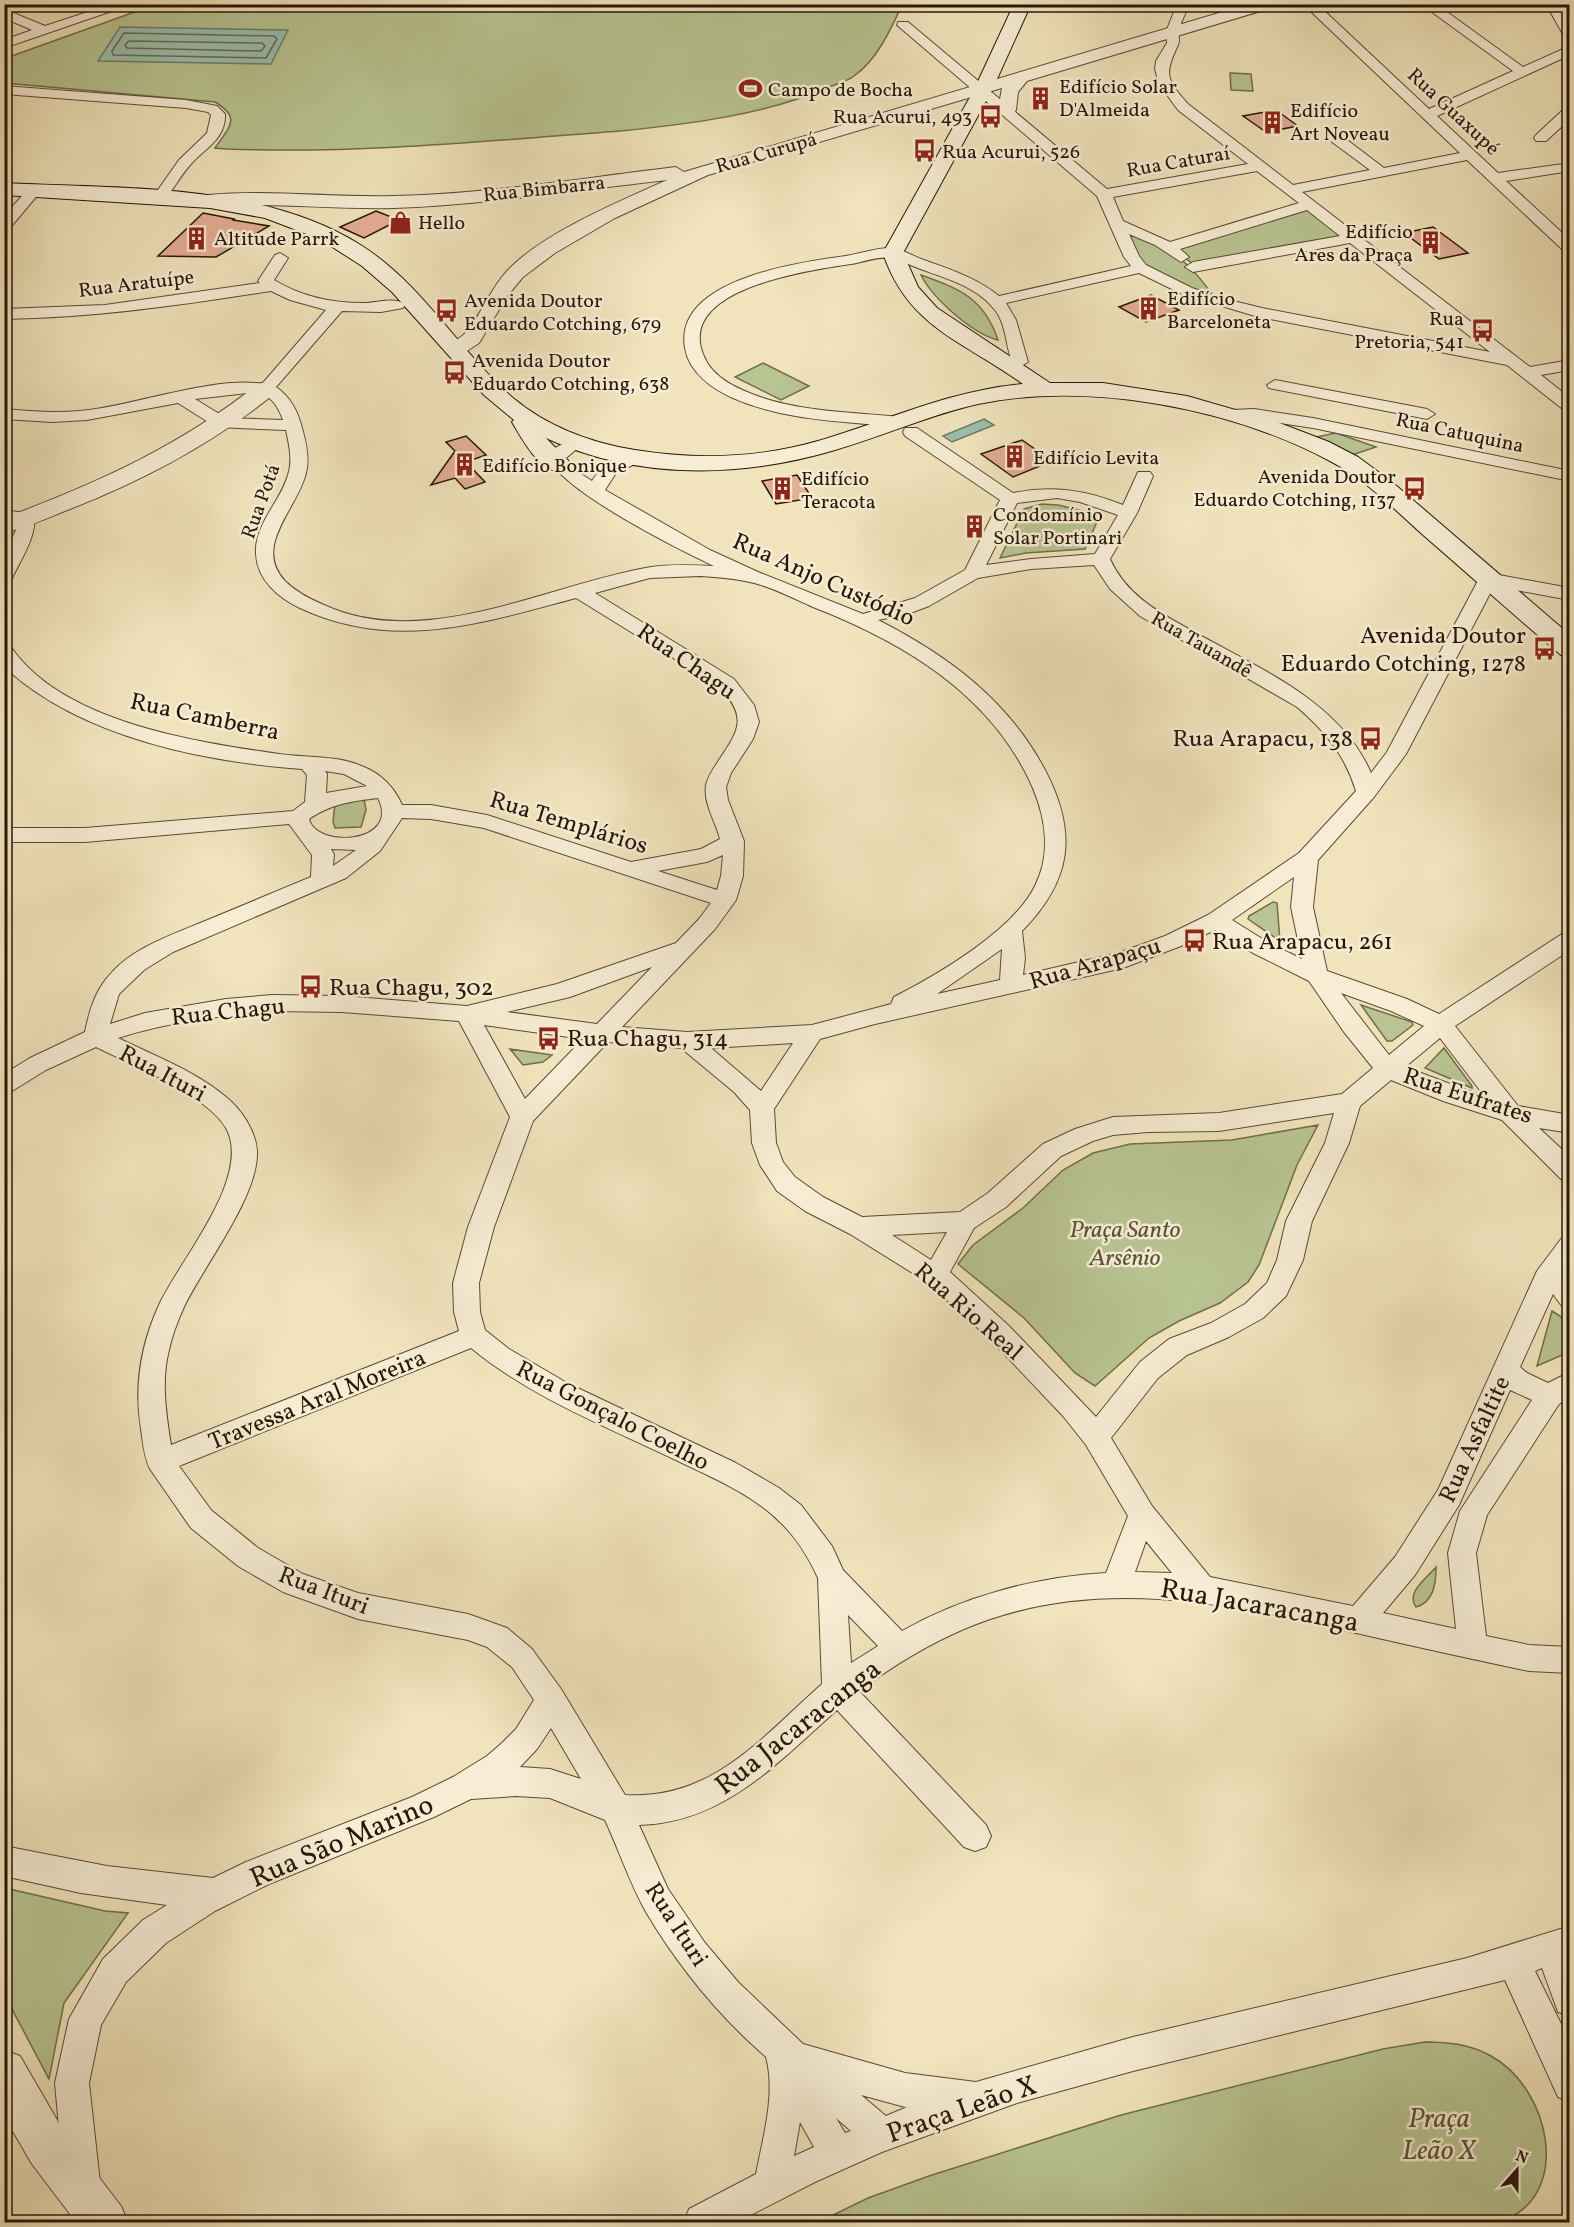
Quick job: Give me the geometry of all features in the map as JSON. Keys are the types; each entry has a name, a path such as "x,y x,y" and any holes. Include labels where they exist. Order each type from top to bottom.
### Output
{"main road":[{"path":"1023,5 983,90 893,253 909,291 928,314 953,332 991,352 1043,388"},
{"path":"4,189 207,201 270,213 298,222 335,238 389,278 457,349 492,390 521,415 552,433 576,442 634,457 718,463 761,460 904,427 976,398 1043,388 1098,389 1159,398 1231,415 1286,434 1349,461 1387,490 1569,649"},
{"path":"991,352 1098,389"},
{"path":"521,415 532,439 561,466"}],"street":[{"path":"1023,5 1043,4"},
{"path":"1183,4 1172,32 1173,43 1164,54 1162,77 1167,90 1183,107 1569,406"},
{"name":"Rua Curupá","path":"457,349 472,339 479,330 499,292 516,273 654,183 983,90 1268,4"},
{"name":"Rua Guaxupé","path":"1309,4 1472,155 1569,249"},
{"path":"1427,4 1522,72"},
{"path":"1552,4 1569,36"},
{"path":"4,44 122,6"},
{"path":"4,50 122,6"},
{"path":"4,13 44,31"},
{"path":"903,25 1089,178 1104,194 1132,257 1141,267 1187,291 1261,313 1511,361"},
{"path":"1150,39 1164,54"},
{"path":"1428,115 1569,50"},
{"path":"1007,110 1009,91 1020,78"},
{"path":"4,90 186,104 212,109 218,114 216,130 201,150 188,159"},
{"path":"4,96 195,111 205,118 205,123 188,159 160,197"},
{"path":"1541,138 1569,111"},
{"path":"1333,136 1382,173"},
{"path":"1290,190 1472,155"},
{"name":"Rua Caturaí","path":"1104,194 1259,166"},
{"path":"1494,178 1569,167"},
{"name":"Rua Bimbarra","path":"207,201 236,199 397,202 654,183"},
{"path":"4,226 34,191"},
{"path":"1168,248 1309,205"},
{"path":"1119,224 1168,248 1194,267 1219,302"},
{"path":"1194,267 1352,238"},
{"path":"1020,362 1015,351 1011,322 995,301 968,283 893,253 792,271 731,290 711,303 699,316 692,330 690,342 695,357 708,376 735,393 772,406 904,427 1010,500 1051,491 1068,493 1128,513"},
{"path":"280,258 266,281 294,296 337,307 397,305"},
{"path":"995,301 1141,267"},
{"name":"Rua Aratuípe","path":"4,314 70,312 141,305 272,286"},
{"path":"4,526 15,516 94,491 142,469 222,423 266,389 337,307"},
{"path":"1527,373 1569,365"},
{"path":"1275,385 1427,414"},
{"path":"4,414 65,417 99,414 235,387 266,389"},
{"name":"Rua Potá","path":"266,389 280,398 288,407 293,425 298,464 297,475 267,534 265,555 271,575 285,592 315,609 341,618 391,627 426,626 461,622 649,573 696,569 751,576"},
{"path":"182,398 222,423 293,425"},
{"path":"1343,429 1356,400"},
{"name":"Rua Catuquina","path":"1231,415 1254,414 1343,429 1569,476"},
{"name":"Rua Catuquina","path":"1286,434 1300,429 1343,429"},
{"path":"561,466 557,458 559,453 576,442"},
{"path":"595,492 607,470 619,462 634,457"},
{"name":"Rua Anjo Custódio","path":"561,466 595,492 687,546 751,576 864,621 904,631 994,711 1010,730 1041,784 1056,824 1053,866 1044,891 1011,930 950,974 908,1000 875,1016"},
{"path":"864,621 873,615 922,602 973,573 1040,563 1101,559 1128,513 1144,476"},
{"path":"973,573 1010,500"},
{"path":"4,576 26,528 15,516"},
{"name":"Rua Potá","path":"649,573 670,561 687,546"},
{"name":"Rua Tauandê","path":"1101,559 1116,587 1135,604 1155,618 1304,703 1325,720 1345,743 1360,767 1367,792"},
{"path":"1488,579 1569,594"},
{"name":"Rua Arapaçu","path":"602,1033 687,1040 813,1033 875,1016 1123,960 1173,941 1216,920 1307,858 1367,792 1396,754 1488,579"},
{"name":"Rua Chagu","path":"4,1085 38,1064 96,1037 145,1021 190,1012 272,1003 342,1004 466,1014 602,1033 686,947 725,900 734,872 733,841 716,788 718,777 748,729 750,714 743,700 727,683 580,591"},
{"path":"904,631 922,602"},
{"path":"887,613 899,616 904,631"},
{"name":"Rua Camberra","path":"4,651 10,664 44,690 94,717 152,737 310,765 332,765 359,771 377,784 389,800 393,811"},
{"path":"310,765 317,774 300,826 322,854 322,880"},
{"path":"4,835 85,835 306,811 335,797 381,791"},
{"path":"96,1037 99,1013 108,991 121,975 165,947 322,880 354,863 368,852 381,835 393,811"},
{"name":"Rua Templários","path":"393,811 431,812 487,822 725,900"},
{"path":"308,837 333,843 363,844 381,835"},
{"path":"631,868 707,855 733,841"},
{"name":"Rua Eufrates","path":"1307,858 1302,906 1317,976 1352,1026 1387,1069 1451,1095 1510,1114 1569,1124"},
{"path":"1216,920 1261,948 1317,976 1398,1005 1441,1024 1510,1114 1569,1172"},
{"path":"1010,987 1014,958 1011,930"},
{"path":"1096,1437 1149,1370 1178,1347 1220,1330 1254,1311 1277,1288 1290,1260 1299,1221 1337,1143 1349,1102 1441,1024 1569,939"},
{"name":"Rua Chagu","path":"466,1014 562,991 686,947"},
{"path":"466,1014 522,1117"},
{"path":"474,1336 467,1312 466,1283 481,1227 522,1117 602,1033"},
{"path":"687,1040 742,1086 762,1108 813,1033"},
{"name":"Rua Ituri","path":"96,1037 177,1077 218,1103 237,1125 245,1150 243,1171 229,1205 171,1306 155,1351 151,1407 160,1461 201,1519 248,1557 293,1583 358,1606 468,1627 497,1637 522,1658 550,1699 616,1809 657,1900 693,1954 726,1994 784,2054 882,2135"},
{"path":"936,1275 965,1221 997,1200 1052,1150 1084,1135 1113,1126 1219,1122 1302,1107 1349,1102"},
{"name":"Rua Rio Real","path":"762,1108 764,1143 772,1165 786,1184 814,1204 859,1227 936,1275 1008,1341 1073,1408 1096,1437 1142,1515 1201,1588"},
{"path":"859,1227 965,1221"},
{"name":"Rua Asfaltite","path":"1359,1621 1405,1566 1449,1497 1550,1271 1569,1246"},
{"path":"1550,1271 1569,1298"},
{"name":"Travessa Aral Moreira","path":"160,1461 474,1336"},
{"name":"Rua Gonçalo Coelho","path":"474,1336 500,1357 558,1391 726,1471 769,1496 791,1514 822,1555 832,1578 899,1648"},
{"path":"1506,1370 1518,1381 1559,1389"},
{"name":"Rua Asfaltite","path":"1473,1646 1462,1553 1474,1511 1559,1389"},
{"path":"1116,1584 1142,1515"},
{"name":"Rua Gonçalo Coelho","path":"832,1578 837,1689"},
{"name":"Rua Jacaracanga","path":"616,1809 667,1808 698,1800 726,1787 775,1748 837,1689 899,1648 950,1622 995,1604 1043,1593 1116,1584 1201,1588 1283,1603 1529,1658 1569,1660"},
{"path":"837,1689 975,1836"},
{"name":"Rua São Marino","path":"95,2210 71,2081 80,2031 95,2000 118,1966 139,1943 169,1919 211,1893 391,1822 470,1785 510,1757 526,1742 538,1725 550,1699"},
{"name":"Rua São Marino","path":"470,1785 540,1782 563,1787 616,1809"},
{"name":"Rua São Marino","path":"4,1861 122,1886 211,1893"},
{"name":"Praça Leão X","path":"702,2223 772,2184 882,2135 979,2098 1073,2070 1475,1971 1560,1945 1569,2000"},
{"path":"1512,1960 1558,2055 1569,2085"},
{"path":"772,2184 785,2110 784,2054"},
{"name":"Rua Ituri","path":"784,2054 905,2090 979,2098"},
{"name":"Rua Ituri","path":"784,2054 838,2155"},
{"path":"4,2072 48,2148 95,2210"}],"green space":[{"path":"154,5 902,5 888,34 870,62 846,81 779,105 726,117 620,131 374,148 226,149 215,148 228,128 231,118 215,102 5,83 5,60 9,57"},
{"path":"1230,73 1251,74 1253,91 1231,90"},
{"path":"1308,207 1346,237 1197,267 1172,248"},
{"path":"1122,227 1176,255 1196,273 1216,300 1146,270"},
{"path":"921,275 948,285 969,297 986,314 998,340 977,331 944,305"},
{"path":"763,363 809,386 781,400 735,377"},
{"path":"1336,433 1376,447 1349,456 1311,438"},
{"path":"1042,504 1058,505 1100,515 1085,549 1026,553 1000,558 1024,509"},
{"path":"364,799 366,810 361,827 335,828 333,822 335,803"},
{"path":"1273,902 1277,903 1280,941 1248,919 1249,916"},
{"path":"1361,1005 1412,1022 1413,1025 1392,1041 1387,1041"},
{"path":"1444,1048 1472,1086 1472,1088 1425,1068"},
{"path":"510,1049 552,1055 543,1062 523,1065"},
{"name":"Praça Santo Arsênio","path":"1318,1125 1297,1165 1259,1265 1248,1282 1220,1303 1179,1321 1149,1338 1095,1386 1075,1373 1024,1318 958,1264 973,1245 1023,1208 1063,1170 1093,1153 1130,1144 1232,1140"},
{"path":"1552,1311 1569,1322 1569,1352 1537,1366"},
{"path":"1436,1567 1433,1591 1427,1601 1416,1607 1413,1602 1415,1591"},
{"path":"5,1888 105,1911 128,1913 64,2003 49,2079 5,1996"},
{"name":"Praça Leão X","path":"1425,2042 1459,2044 1491,2056 1512,2072 1528,2092 1540,2117 1546,2142 1545,2168 1538,2191 1523,2209 1499,2222 819,2222 868,2198 929,2176 1121,2115 1383,2049"}],"water":[{"path":"120,27 288,30 271,64 98,61"},
{"path":"984,419 994,425 952,442 943,436"}],"building":[{"name":"Edifício Art Noveau","path":"1276,110 1298,126 1266,132 1243,116"},
{"path":"376,211 399,220 364,238 340,227"},
{"name":"Altitude Parrk","path":"203,213 269,226 216,257 158,256"},
{"name":"Edifício Ares da Praça","path":"1433,227 1468,253 1439,259 1404,233"},
{"name":"Edifício Barceloneta","path":"1151,295 1179,310 1146,322 1119,307"},
{"name":"Edifício Bonique","path":"466,436 486,455 466,462 485,482 465,489 455,478 431,485 455,451 446,442"},
{"name":"Edifício Levita","path":"1022,440 1052,461 1013,477 981,454"},
{"name":"Edifício Teracota","path":"797,475 812,498 776,504 762,481"}],"place":[{"name":"Campo de Bocha","path":"750,89"},
{"name":"Edifício Solar D'Almeida","path":"1041,98"},
{"name":"Rua Acurui, 493","path":"990,116"},
{"name":"Edifício Art Noveau","path":"1272,122"},
{"name":"Rua Acurui, 526","path":"924,151"},
{"name":"Hello","path":"400,222"},
{"name":"Altitude Parrk","path":"196,238"},
{"name":"Edifício Ares da Praça","path":"1431,242"},
{"name":"Edifício Barceloneta","path":"1149,309"},
{"name":"Avenida Doutor Eduardo Cotching, 679","path":"446,311"},
{"name":"Rua Pretoria, 541","path":"1482,330"},
{"name":"Avenida Doutor Eduardo Cotching, 638","path":"454,372"},
{"name":"Edifício Levita","path":"1015,457"},
{"name":"Edifício Bonique","path":"464,465"},
{"name":"Avenida Doutor Eduardo Cotching, 1137","path":"1414,488"},
{"name":"Edifício Teracota","path":"783,489"},
{"name":"Condomínio Solar Portinari","path":"975,526"},
{"name":"Avenida Doutor Eduardo Cotching, 1278","path":"1544,649"},
{"name":"Rua Arapacu, 138","path":"1371,738"},
{"name":"Rua Arapacu, 261","path":"1194,941"},
{"name":"Rua Chagu, 302","path":"311,987"},
{"name":"Rua Chagu, 314","path":"549,1038"}]}
